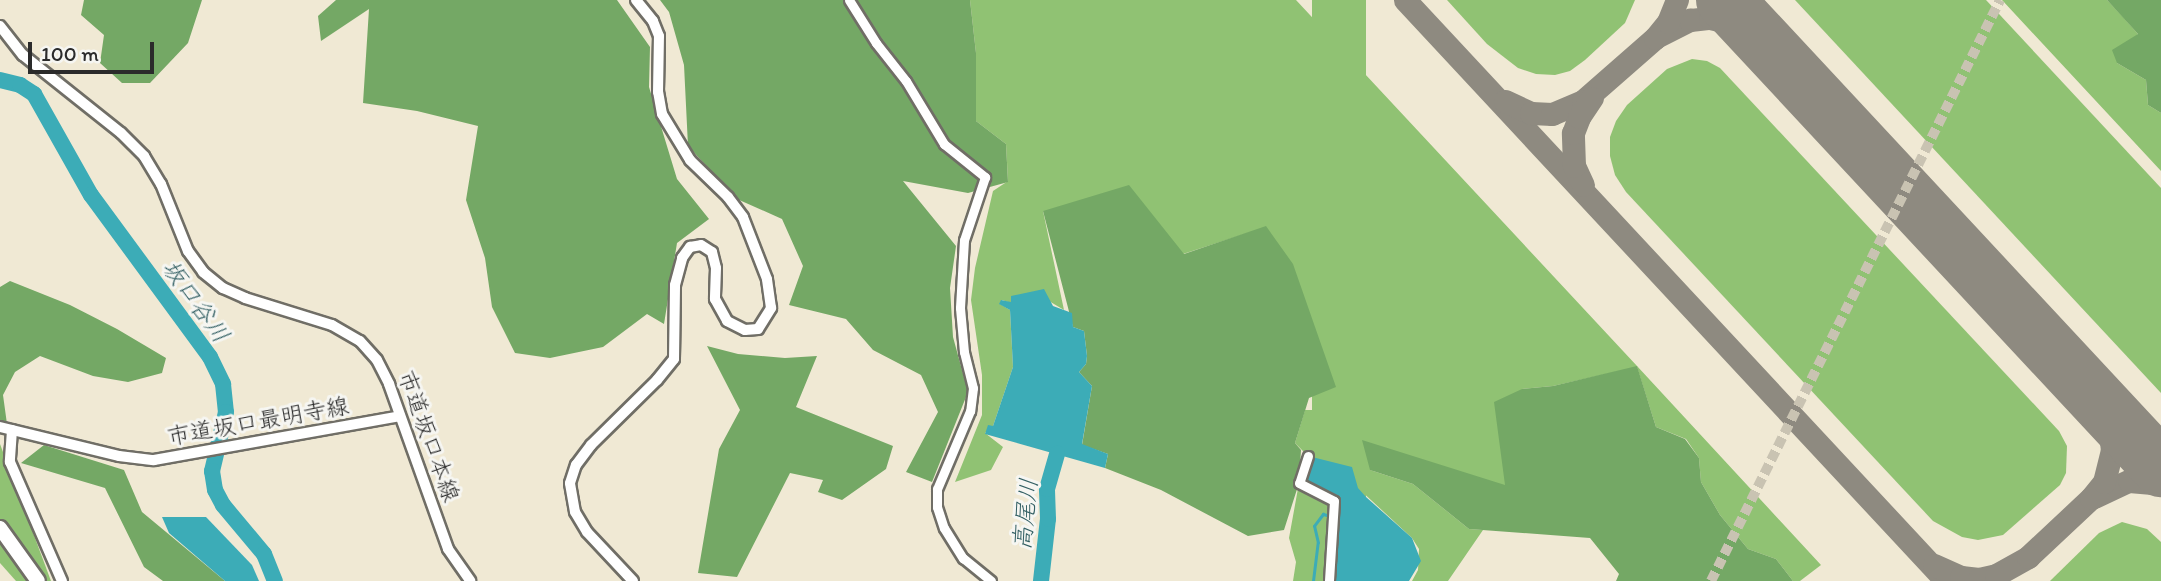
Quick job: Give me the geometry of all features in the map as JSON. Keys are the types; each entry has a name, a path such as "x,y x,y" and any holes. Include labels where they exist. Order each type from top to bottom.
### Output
{"main road":[{"path":"0,528 38,581"}],"street":[{"path":"633,581 587,532 575,512 570,483 576,465 591,445 657,380 674,359 675,285 682,258 690,247 701,245 712,251 716,268 715,299 727,321 745,330 758,330 771,308 767,279 743,217 728,197 690,160 662,114 658,92 659,36 653,21 636,0"},
{"path":"849,0 876,43 906,80 944,144 985,177 964,240 960,308 964,352 973,388 970,411 937,489 937,507 944,528 964,558 991,581"},
{"name":"市道坂口本線","path":"0,26 23,55 121,134 144,156 161,184 188,251 203,272 223,288 246,298 332,325 360,341 377,360 389,384 448,549 470,581"},
{"name":"市道坂口最明寺線","path":"0,427 119,456 154,460 204,454 400,416"},
{"path":"12,430 10,462 62,581"},
{"path":"1308,456 1299,483 1334,501 1329,581"}],"green space":[{"path":"84,0 202,0 188,43 150,83 122,83 100,63 104,35 81,15"},
{"path":"336,0 617,0 650,47 649,87 677,179 709,219 677,243 664,324 647,314 603,347 550,358 515,353 492,307 485,258 466,200 478,126 417,111 363,103 369,9 321,41 318,16"},
{"path":"660,0 970,0 976,53 976,121 1006,144 1008,182 968,193 903,181 956,246 950,288 953,337 968,392 932,482 906,472 938,412 921,375 873,350 846,319 789,305 803,266 782,219 737,199 688,146 684,65 669,12"},
{"path":"970,0 1296,0 1821,565 1800,581 1793,581 1776,559 1748,549 1720,515 1701,482 1699,458 1686,439 1656,427 1637,367 1553,386 1522,389 1505,486 1370,470 1413,484 1469,529 1483,530 1448,581 1412,581 1418,570 1419,549 1412,538 1358,488 1352,467 1308,456 1295,443 1305,410 1318,410 1336,386 1266,227 1183,254 1043,211 1064,310 1049,301 1011,303 1002,300 1000,304 1010,310 1013,367 993,426 985,433 1003,447 991,470 955,482 982,415 982,375 971,300 975,268 993,191 1008,181 1006,144 976,121 976,53"},
{"path":"1312,0 1366,0 1366,581 1312,581"},
{"path":"1447,0 1635,0 1625,23 1585,60 1570,71 1555,75 1536,74 1518,68 1487,44"},
{"path":"1795,0 1986,0 2161,188 2161,393"},
{"path":"2002,0 2107,0 2122,16 2138,34 2117,63 2146,80 2148,105 2161,113 2161,171"},
{"path":"2107,0 2161,0 2161,113 2148,105 2146,80 2117,63 2112,50 2138,34"},
{"path":"1692,59 1707,61 1720,68 2059,431 2067,446 2066,473 2060,485 2003,535 1978,540 1962,537 1933,521 1626,192 1615,175 1610,156 1610,137 1616,121 1627,105 1667,69"},
{"path":"1129,185 1184,254 1266,226 1293,264 1336,387 1309,398 1295,443 1301,450 1299,483 1284,530 1248,536 1161,490 1105,468 1108,454 1082,445 1092,386 1079,372 1086,364 1087,356 1084,331 1073,327 1043,211"},
{"path":"10,281 70,305 166,358 162,373 128,382 93,376 40,356 15,372 3,395 7,424 0,422 0,287"},
{"path":"707,346 738,354 785,358 817,356 796,407 893,446 886,469 842,500 818,492 823,480 790,473 737,577 698,573 719,449 740,410"},
{"path":"1637,366 1656,427 1685,439 1699,458 1701,482 1720,515 1748,549 1776,559 1793,581 1616,581 1619,574 1590,538 1469,529 1413,484 1370,470 1362,440 1505,485 1494,402 1522,389 1553,386"},
{"path":"0,444 51,581 16,581 0,563"},
{"path":"44,445 124,470 142,512 225,581 163,581 144,567 105,488 21,463"},
{"path":"1299,483 1334,507 1333,553 1324,581 1293,581 1296,562 1289,538"},
{"path":"2122,522 2147,529 2161,542 2161,581 2050,581 2099,533"}],"water":[{"path":"1044,289 1053,306 1072,313 1073,327 1084,331 1087,356 1086,364 1079,372 1092,386 1082,444 1108,454 1105,468 985,434 988,425 993,426 1013,367 1010,310 999,304 1001,300 1011,302 1011,296"},
{"path":"1308,456 1352,467 1358,488 1412,538 1421,561 1409,581 1329,581 1334,501 1299,483"},
{"path":"162,517 206,517 252,565 259,581 225,581 169,533"}],"waterway":[{"name":"坂口谷川","path":"0,80 20,85 34,94 91,195 210,357 223,384 226,412 212,471 215,490 223,505 264,554 275,581"},
{"name":"高尾川","path":"1041,581 1048,519 1047,489 1057,453"},
{"path":"1313,581 1318,543 1314,526 1323,514 1331,516"}],"taxiway":[{"path":"1405,0 1946,581"},
{"path":"1505,101 1531,113 1552,114 1583,101 1655,38 1668,22 1677,0"},
{"path":"1658,36 1690,20 1710,18 1745,26 1762,39"},
{"path":"1583,185 1574,166 1573,133 1579,117 1592,98"},
{"path":"1934,565 1961,577 1979,579 1996,575 2028,557 2091,498 2104,482 2112,450 2108,417 2098,401"},
{"path":"2094,497 2129,481 2161,484"}],"runway":[{"path":"1725,0 2161,468"}],"tunnel":[{"path":"1711,581 2000,0"}]}
